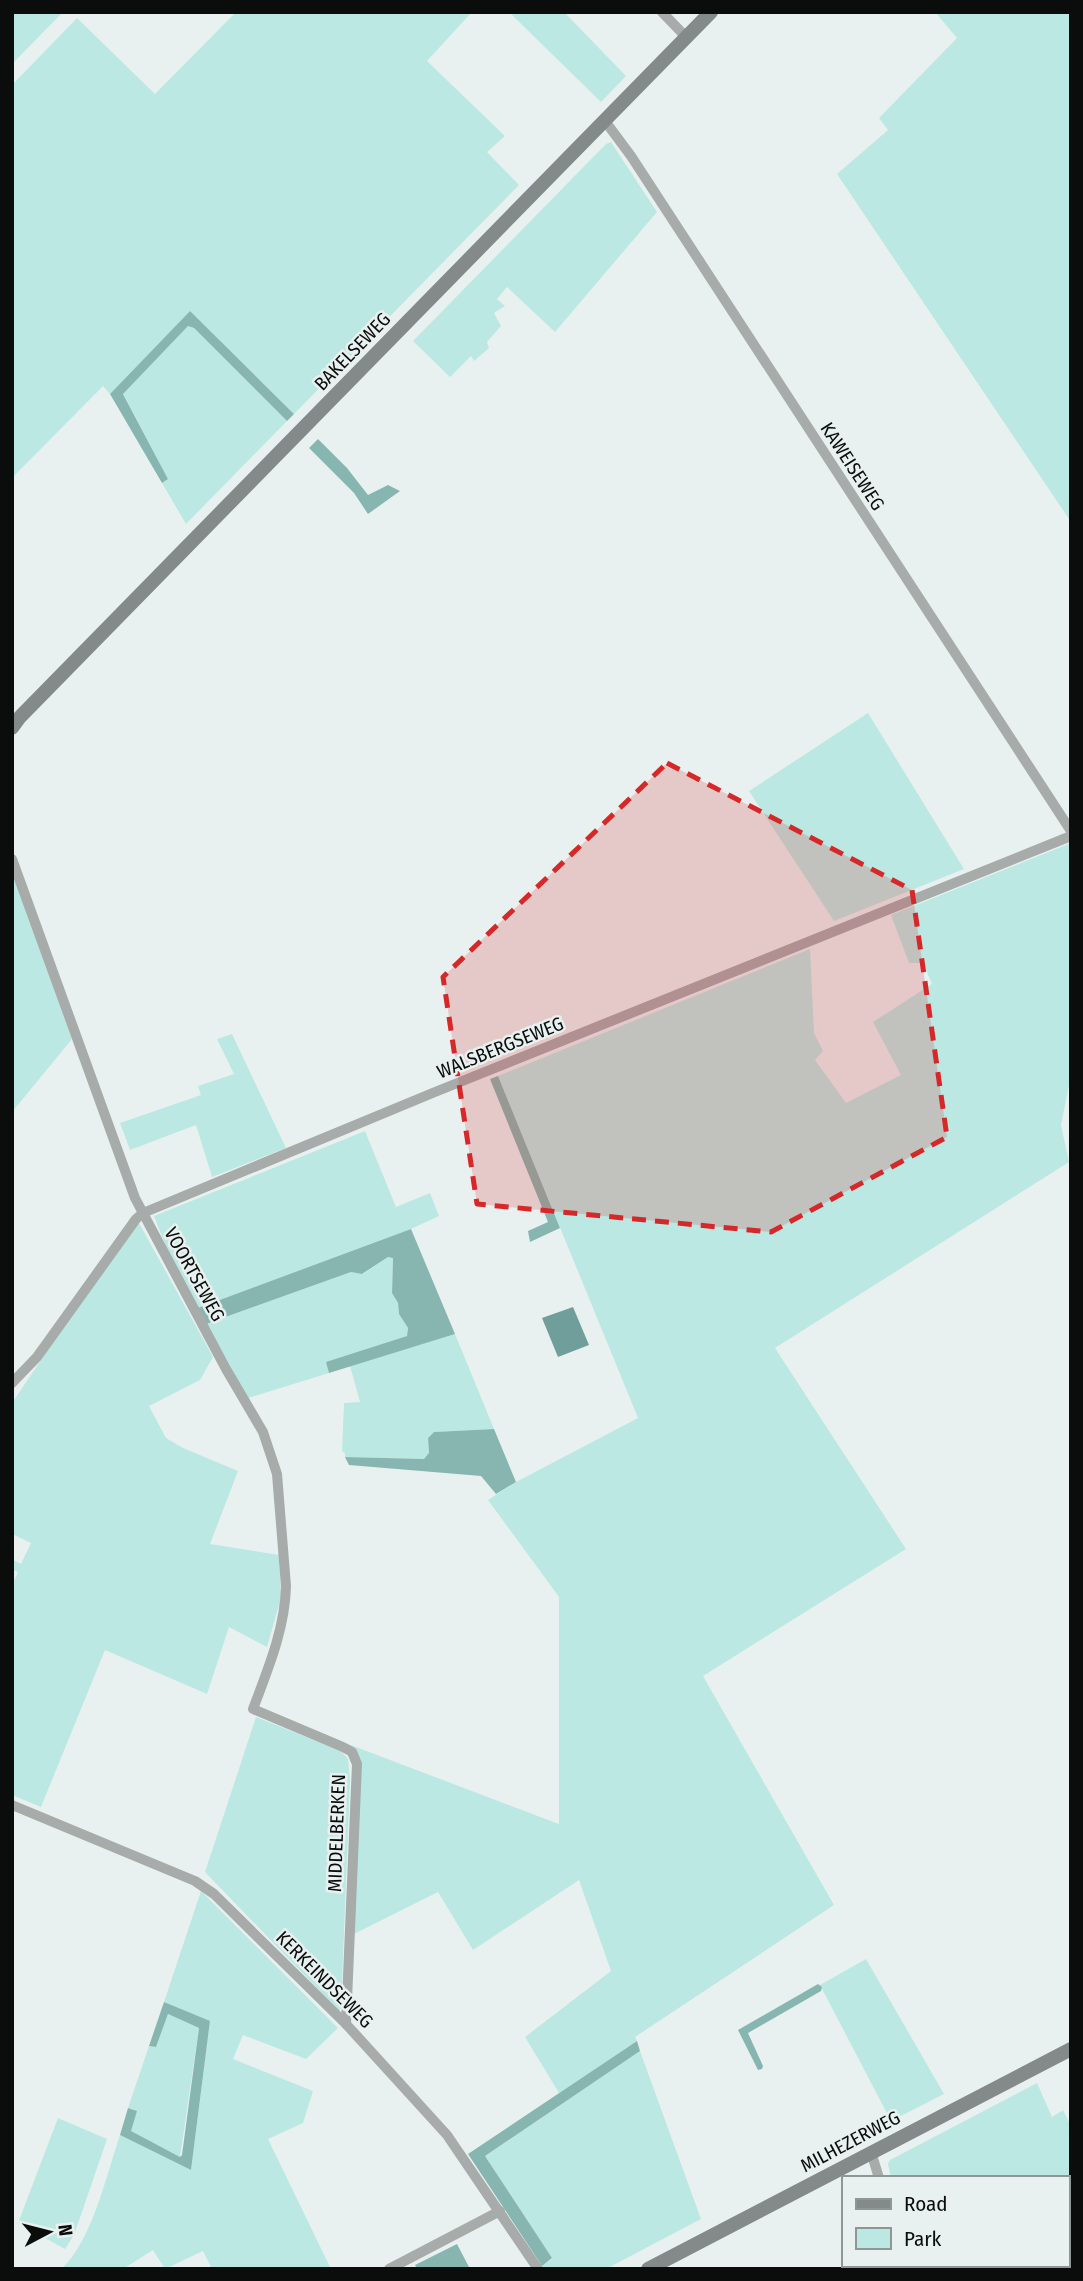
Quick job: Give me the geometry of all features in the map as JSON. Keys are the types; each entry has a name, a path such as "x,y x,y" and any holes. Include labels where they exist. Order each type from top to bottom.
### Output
{"main road":[{"name":"BAKELSEWEG","path":"15,723 711,12"},
{"name":"MILHEZERWEG","path":"648,2269 1071,2049"}],"street":[{"path":"662,12 687,38"},
{"name":"KAWEISEWEG","path":"605,121 631,156 1071,834"},
{"name":"WALSBERGSEWEG","path":"12,1382 37,1357 143,1213 1071,834"},
{"name":"VOORTSEWEG","path":"12,859 118,1152 143,1213 263,1432 277,1474 286,1586 285,1604 279,1635 253,1709"},
{"name":"MIDDELBERKEN","path":"253,1709 343,1747 352,1752 357,1764 346,2024"},
{"name":"KERKEINDSEWEG","path":"12,1805 195,1881 214,1894 346,2024 447,2135 538,2269"},
{"path":"871,2152 878,2176"},
{"path":"389,2269 500,2211"}],"highlighted area":[{"path":"667,763 912,890 947,1137 771,1232 477,1204 443,977"}],"green space":[{"path":"12,12 63,12 12,64"},
{"path":"236,12 472,12 427,61 505,136 487,152 519,185 294,414 190,311 110,394 103,386 12,478 12,85 77,18 155,94"},
{"path":"509,12 564,12 626,76 601,102"},
{"path":"935,12 1068,12 1071,16 1071,522 837,174 888,130 879,118 957,38"},
{"path":"611,142 657,212 555,332 507,287 497,299 505,306 494,313 501,326 487,342 489,348 474,361 471,356 450,377 413,341 606,144"},
{"path":"188,326 194,328 287,421 186,524 162,483 168,479 123,393"},
{"path":"868,713 964,869 834,921 749,791"},
{"path":"1071,843 1071,1075 1061,1125 1069,1162 775,1348 906,1549 703,1676 834,1905 635,2037 637,2041 559,2093 525,2037 611,1971 579,1880 473,1950 438,1892 354,1934 354,1750 348,1744 559,1824 559,1597 488,1500 516,1482 638,1418 498,1076 810,949 814,1033 823,1051 815,1060 846,1103 901,1075 873,1022 932,984 923,963 909,963 891,915"},
{"path":"12,871 72,1039 12,1112"},
{"path":"232,1034 286,1148 212,1177 196,1125 130,1150 120,1123 201,1095 198,1086 234,1074 217,1039"},
{"path":"365,1131 396,1207 430,1193 439,1216 411,1229 198,1308 167,1249 154,1216"},
{"path":"139,1223 213,1357 200,1380 149,1406 166,1438 238,1471 210,1544 279,1555 281,1598 267,1647 229,1627 207,1694 105,1650 41,1807 12,1795 12,1585 18,1572 12,1570 12,1559 21,1564 31,1543 12,1534 12,1403 103,1268"},
{"path":"388,1257 393,1257 392,1293 398,1303 399,1314 408,1328 407,1336 327,1363 329,1373 248,1398 206,1324 351,1272 363,1274"},
{"path":"455,1334 494,1429 434,1432 428,1438 429,1454 424,1459 345,1457 342,1451 344,1403 360,1402 350,1366"},
{"path":"256,1717 341,1751 348,1759 350,1780 339,2011 205,1872"},
{"path":"201,1891 338,2028 306,2059 243,2035 233,2059 313,2091 303,2123 268,2139 331,2269 212,2269 203,2251 165,2269 153,2250 123,2269 61,2269 72,2258 89,2226 120,2135 191,2170 210,2022 164,2002"},
{"path":"866,1959 944,2094 891,2121 820,1985"},
{"path":"168,2014 199,2028 180,2157 130,2131 137,2111 128,2108 149,2046 156,2047"},
{"path":"640,2051 701,2219 606,2269 544,2269 542,2266 552,2259 485,2156"},
{"path":"1037,2083 1052,2117 1063,2110 1071,2126 1071,2269 914,2269 1069,2267 1069,2176 891,2176 888,2164 890,2160"},
{"path":"58,2118 107,2139 74,2235 65,2249 18,2223"}],"shaded area":[{"path":"190,311 294,414 287,421 194,328 188,326 123,394 168,479 162,483 110,394"},
{"path":"318,439 347,468 368,495 388,485 400,491 368,514 354,493 309,448"},
{"path":"498,1076 560,1228 530,1242 528,1231 548,1222 490,1079"},
{"path":"411,1229 455,1334 329,1373 326,1362 407,1336 408,1328 399,1314 398,1303 392,1293 393,1258 388,1257 362,1274 351,1272 206,1324 198,1308"},
{"path":"573,1307 589,1345 558,1357 542,1318"},
{"path":"494,1429 516,1482 496,1494 481,1476 349,1465 345,1457 424,1459 429,1453 428,1438 434,1432"},
{"path":"818,1984 822,1987 821,1991 748,2033 763,2066 758,2070 738,2030"},
{"path":"164,2002 210,2021 191,2170 120,2135 128,2108 137,2111 131,2131 180,2157 182,2155 199,2028 168,2014 156,2047 149,2046"},
{"path":"637,2041 640,2051 485,2156 552,2258 542,2266 468,2154"},
{"path":"457,2244 470,2269 417,2269 415,2265"}]}
